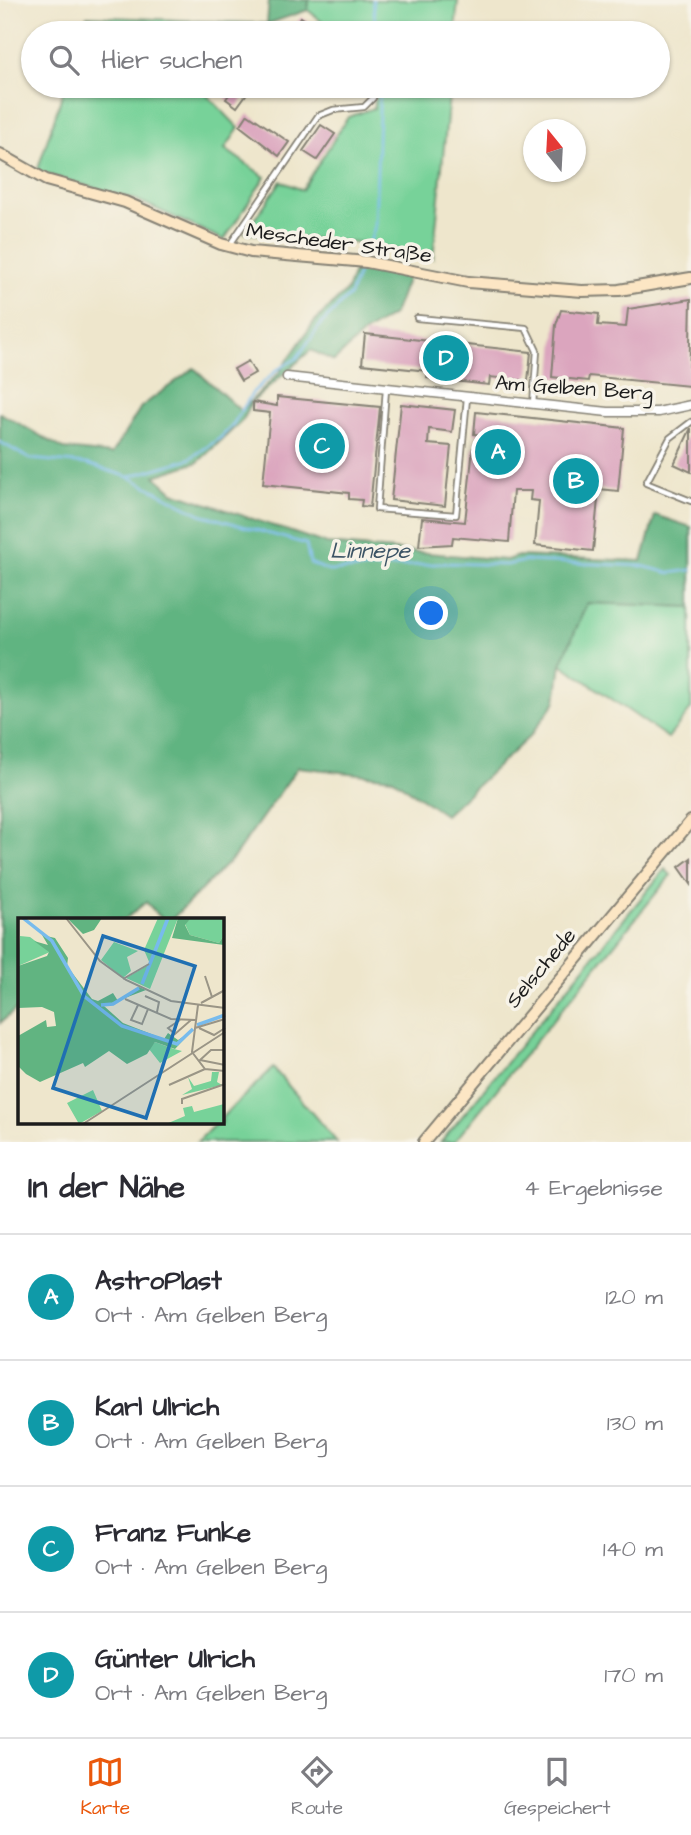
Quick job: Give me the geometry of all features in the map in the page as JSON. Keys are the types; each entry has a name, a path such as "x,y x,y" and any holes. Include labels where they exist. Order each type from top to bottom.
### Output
{"main road":[{"name":"Mescheder Straße","path":"0,154 46,180 136,205 228,246 268,255 362,262 468,282 582,291 620,290 691,278"},
{"name":"Selschede","path":"424,1142 691,821"}],"street":[{"name":"Am Gelben Berg","path":"288,377 467,398 639,414 691,405"}],"lane":[{"path":"228,246 318,116 333,110 364,107 373,98"},
{"path":"417,318 526,328 537,351 533,404"},
{"path":"386,389 377,509 456,515 467,398"},
{"path":"691,422 670,438 646,483 691,500"}],"green space":[{"path":"269,0 309,0 308,10 276,21 267,21"},
{"path":"309,0 458,0 456,21 321,21 308,10"},
{"path":"87,16 200,21 86,21"},
{"path":"61,98 210,98 239,128 225,149 265,177 224,240 137,200 37,172"},
{"path":"375,98 449,98 433,258 365,243 245,233 281,181 302,190 348,117 374,108"},
{"path":"355,269 408,277 394,314 363,334 334,361 311,350 252,402 243,420 198,462 155,476 173,492 327,544 506,560 518,556 642,561 655,515 691,527 691,607 587,603 561,664 556,701 530,736 445,815 392,778 298,767 234,857 173,918 161,918 146,902 126,918 18,918 18,1008 0,1023 0,413 64,449 112,454 141,407 194,368 241,411 278,374 314,322 347,290"},
{"path":"587,603 691,607 691,709 668,738 561,664"},
{"path":"665,869 671,875 454,1142 441,1142"},
{"path":"273,1068 337,1142 197,1142 214,1125 224,1125 224,1115"}],"building":[{"path":"227,98 244,98 237,107"},
{"path":"248,114 289,142 279,156 240,126"},
{"path":"321,125 335,134 317,160 303,151"},
{"path":"691,299 689,386 589,376 588,381 552,377 556,325 561,310 599,314 598,325 626,327 628,309"},
{"path":"365,334 531,352 528,381 490,377 489,385 427,378 428,371 362,364"},
{"path":"248,361 255,373 241,381 234,369"},
{"path":"277,397 380,407 370,507 361,506 362,500 349,499 349,493 263,484 270,413 253,411 253,402 277,406"},
{"path":"401,404 455,410 452,432 429,429 428,444 451,446 445,506 391,500"},
{"path":"476,412 624,428 618,491 599,489 593,551 535,545 539,501 530,500 531,491 513,491 509,542 453,537 452,544 419,546 422,518 465,522 473,448 491,450 493,436 474,434"},
{"path":"691,428 691,472 674,464"},
{"path":"691,858 691,884 679,867"}],"waterway":[{"path":"373,0 375,21"},
{"path":"364,259 375,226 380,98"},
{"path":"131,476 189,459 220,438 232,426 253,392 278,369 296,359 322,323 350,295 361,265"},
{"name":"Linnepe","path":"0,442 30,459 87,464 129,477 200,514 306,544 310,563 329,571 448,563 506,565 526,561 642,566 670,573 691,570"}],"place":[{"name":"Günter Ulrich","path":"446,358"},
{"name":"Franz Funke","path":"322,446"},
{"name":"AstroPlast","path":"498,452"},
{"name":"Karl Ulrich","path":"576,481"}]}
